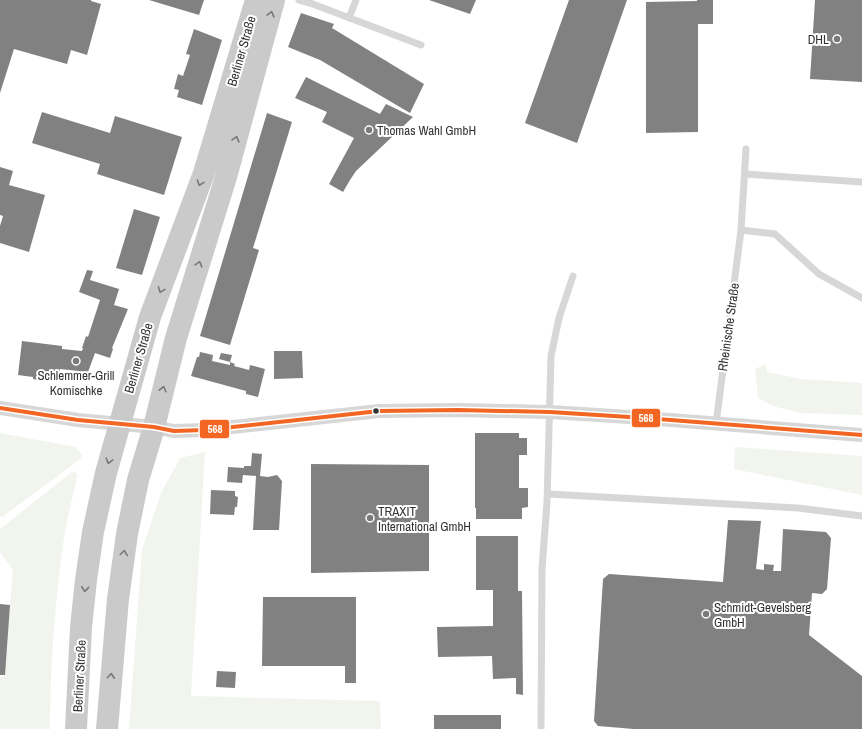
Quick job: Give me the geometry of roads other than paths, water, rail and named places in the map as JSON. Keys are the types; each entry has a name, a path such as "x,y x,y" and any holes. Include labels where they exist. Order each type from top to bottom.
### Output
{"main road":[{"name":"Berliner Straße","path":"76,729 81,627 93,532 99,504 119,424 150,317 204,173 256,0"},
{"name":"Berliner Straße","path":"107,729 118,599 127,534 138,480 154,427 176,338 226,177 274,0"}],"street":[{"path":"0,408 78,420 154,427 174,431 205,430 379,411 458,410 550,412 862,436"}],"lane":[{"path":"299,0 421,45"},
{"path":"349,18 356,0"},
{"name":"Rheinische Straße","path":"716,424 741,230 746,149"},
{"path":"745,174 862,182"},
{"path":"741,230 775,234 819,274 862,298"},
{"path":"541,729 542,569 548,494 551,356 559,318 573,276"},
{"path":"548,494 798,508 862,516"}],"place":[{"name":"DHL","path":"837,39"},
{"name":"Thomas Wahl GmbH","path":"369,130"},
{"name":"Schlemmer-Grill Komischke","path":"76,361"},
{"name":"TRAXIT International GmbH","path":"370,518"},
{"name":"Schmidt-Gevelsberg GmbH","path":"706,614"}]}
